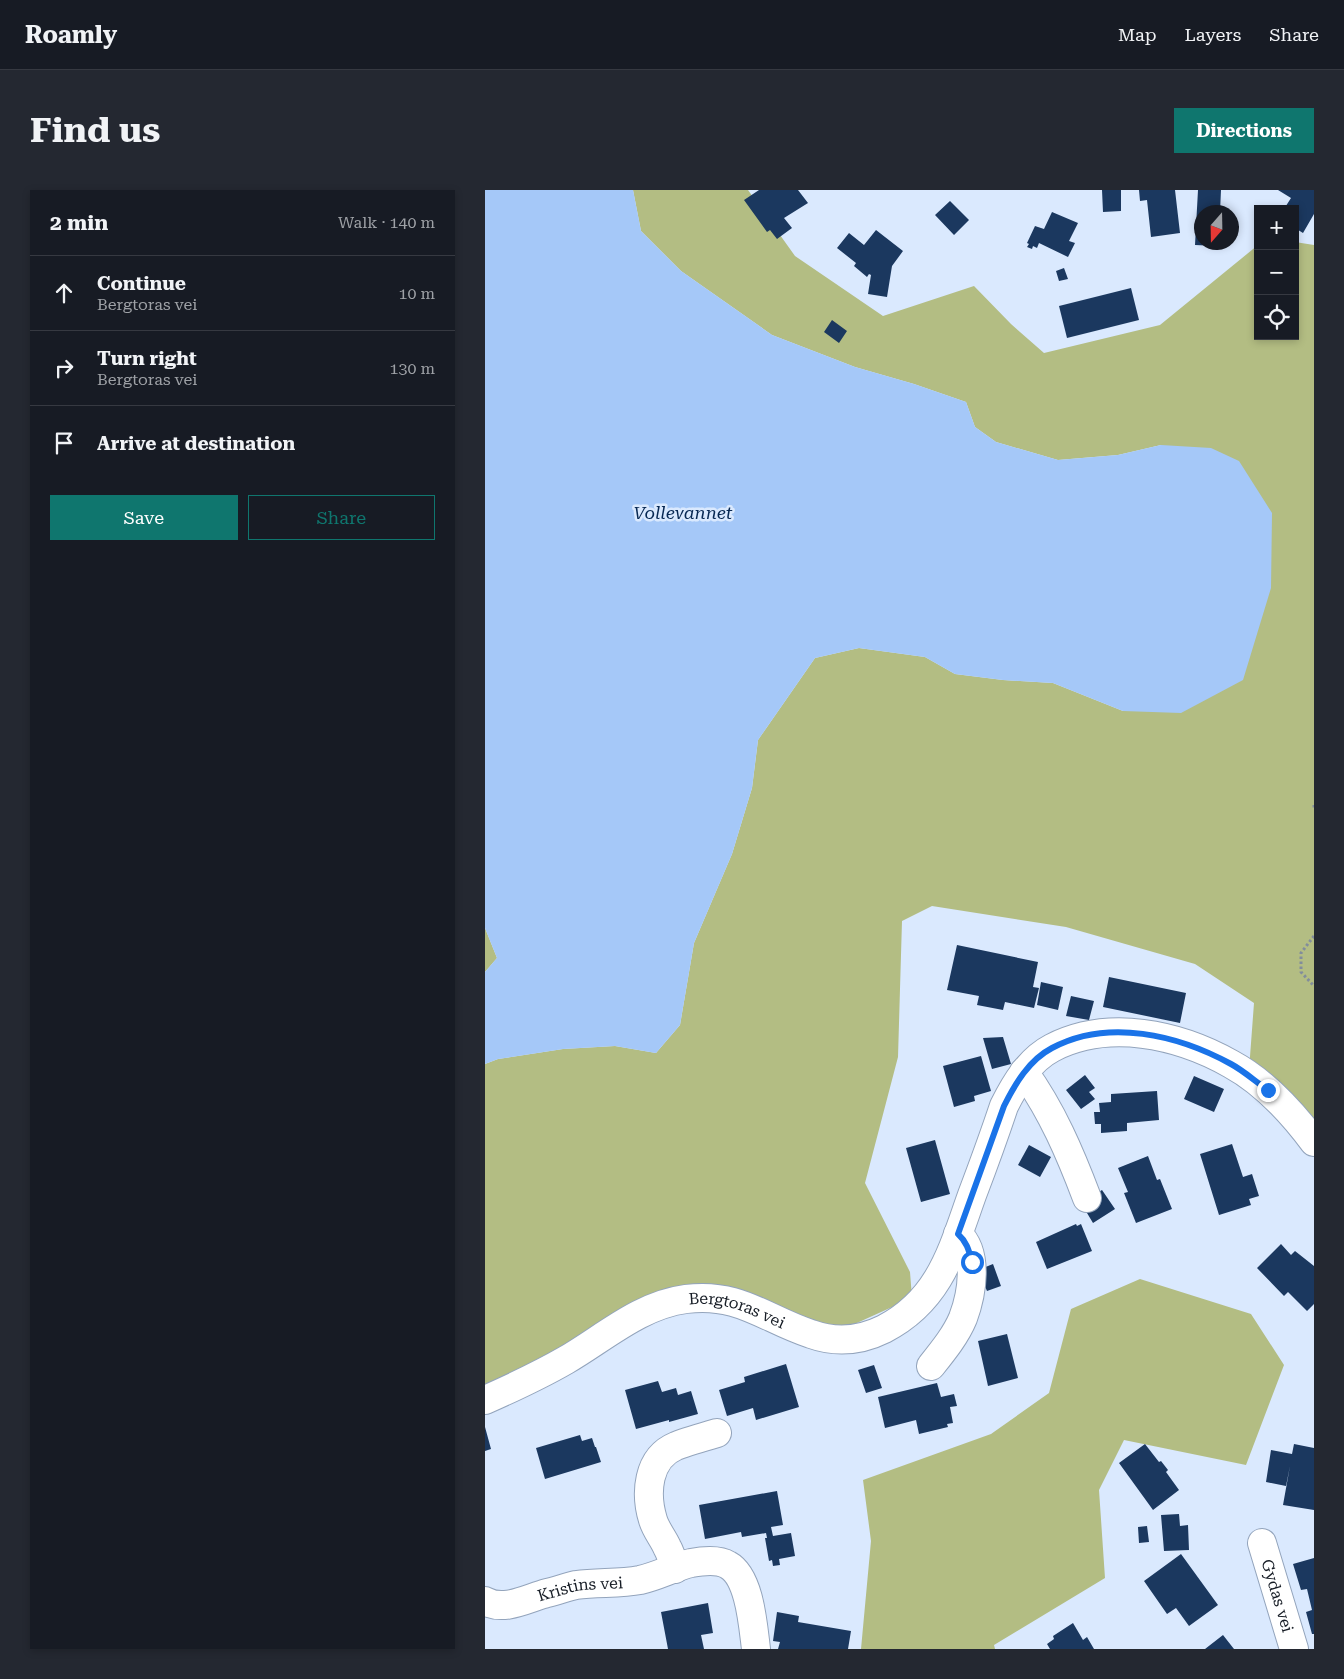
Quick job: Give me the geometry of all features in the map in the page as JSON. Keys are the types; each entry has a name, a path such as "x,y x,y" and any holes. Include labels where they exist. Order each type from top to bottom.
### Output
{"street":[{"name":"Bergtoras vei","path":"485,1400 566,1360 652,1308 686,1298 725,1299 749,1306 811,1334 837,1340 861,1339 904,1318 920,1304 947,1262 1004,1106 1013,1088 1024,1072 1051,1048 1078,1039 1108,1032 1151,1035 1185,1044 1232,1064 1268,1090 1290,1112 1314,1142"},
{"path":"1024,1072 1042,1097 1074,1162 1087,1198"},
{"path":"931,1366 954,1335 963,1318 969,1297 972,1262 969,1249 958,1234"},
{"path":"675,1569 669,1549 653,1520 649,1498 649,1486 653,1470 661,1457 674,1447 717,1433"},
{"name":"Gydas vei","path":"1262,1543 1294,1649"},
{"name":"Kristins vei","path":"485,1601 491,1604 513,1604 576,1585 622,1583 642,1579 691,1563 722,1562 735,1570 742,1579 748,1600 756,1649"}],"path":[{"path":"1314,936 1301,953 1301,972 1314,986"}],"green space":[{"path":"633,190 748,190 795,256 883,316 974,286 1011,324 1044,353 1160,325 1254,248 1254,340 1299,340 1299,243 1314,245 1314,1155 1249,1070 1254,1003 1195,964 1066,927 932,906 902,921 898,1057 865,1183 910,1272 912,1298 826,1337 694,1298 485,1393 485,1064 498,1059 563,1049 615,1046 656,1053 680,1025 694,943 732,854 752,788 758,740 815,658 859,648 925,657 955,674 1003,680 1053,683 1123,711 1161,445 1118,455 1058,460 996,442 975,427 966,402 914,384 855,367 772,335 681,271 641,231"},
{"path":"485,928 497,958 485,972"},
{"path":"1140,1279 1251,1314 1284,1365 1246,1465 1124,1440 1099,1490 1105,1578 994,1645 995,1649 861,1649 871,1541 863,1480 991,1434 1049,1393 1071,1309"}],"water":[{"name":"Vollevannet","path":"485,190 633,190 641,231 681,271 772,335 855,367 914,384 966,402 975,427 996,442 1058,460 1118,455 1161,445 1211,448 1239,461 1272,513 1271,588 1243,680 1181,713 1123,711 1053,683 1003,680 955,674 925,657 859,648 815,658 758,740 752,788 732,854 694,943 680,1025 656,1053 615,1046 563,1049 498,1059 485,1064 485,972 497,958 485,928"}],"building":[{"path":"759,190 798,190 808,203 784,218 792,228 777,239 770,230 767,232 744,200"},
{"path":"1102,190 1121,190 1121,211 1103,212"},
{"path":"1139,190 1175,190 1180,233 1151,237 1147,200 1140,201"},
{"path":"1198,190 1221,190 1220,205 1197,205"},
{"path":"1278,190 1314,190 1314,214 1303,233 1299,230 1299,205 1287,205 1291,198"},
{"path":"950,201 969,220 954,235 935,215"},
{"path":"1052,212 1078,223 1069,241 1075,243 1068,257 1039,243 1037,248 1033,246 1032,249 1027,247 1035,226 1044,229"},
{"path":"876,230 903,251 892,266 887,297 868,294 871,275 869,274 867,277 854,266 856,263 837,248 849,233 864,245"},
{"path":"1064,268 1068,279 1059,281 1056,271"},
{"path":"1131,288 1139,320 1067,338 1059,306"},
{"path":"832,320 847,331 839,343 824,332"},
{"path":"957,945 1038,962 1033,987 1039,988 1034,1008 1005,1002 1003,1010 977,1005 979,996 947,990"},
{"path":"1109,977 1186,993 1180,1023 1103,1007"},
{"path":"1041,982 1063,987 1058,1010 1037,1005"},
{"path":"1071,996 1094,1001 1089,1020 1066,1016"},
{"path":"1003,1037 1011,1064 992,1069 983,1038"},
{"path":"981,1056 991,1091 974,1096 975,1101 954,1107 943,1066"},
{"path":"1085,1075 1095,1088 1089,1092 1095,1099 1081,1109 1066,1090"},
{"path":"1194,1076 1224,1089 1214,1112 1184,1099"},
{"path":"1157,1091 1159,1120 1127,1123 1127,1131 1101,1133 1101,1124 1095,1124 1094,1112 1100,1112 1099,1103 1111,1102 1111,1094"},
{"path":"935,1140 950,1194 921,1202 906,1148"},
{"path":"1232,1144 1243,1177 1252,1174 1259,1196 1249,1199 1251,1205 1219,1215 1200,1154"},
{"path":"1029,1145 1051,1157 1040,1177 1018,1165"},
{"path":"1148,1156 1157,1180 1160,1179 1172,1209 1136,1223 1124,1193 1128,1192 1118,1168"},
{"path":"1102,1190 1115,1209 1093,1223 1081,1203"},
{"path":"1076,1224 1077,1226 1081,1224 1092,1251 1047,1269 1036,1242"},
{"path":"1281,1244 1291,1255 1295,1251 1314,1266 1314,1304 1307,1311 1288,1292 1284,1296 1257,1268"},
{"path":"993,1264 1001,1286 987,1291 978,1270"},
{"path":"1007,1334 1018,1378 988,1386 978,1341"},
{"path":"786,1364 799,1407 756,1420 753,1408 727,1416 719,1390 745,1382 744,1377"},
{"path":"874,1365 882,1388 866,1393 858,1370"},
{"path":"658,1381 662,1392 676,1388 678,1395 691,1391 698,1414 636,1429 625,1390"},
{"path":"937,1383 941,1397 954,1394 957,1406 950,1407 953,1423 947,1424 948,1427 919,1434 916,1420 885,1428 878,1397"},
{"path":"485,1427 491,1449 485,1451"},
{"path":"580,1435 582,1441 592,1438 601,1462 545,1479 536,1448"},
{"path":"1145,1444 1168,1470 1166,1472 1179,1490 1153,1510 1119,1463"},
{"path":"1294,1444 1314,1448 1314,1510 1283,1505 1290,1466 1286,1486 1266,1482 1271,1450 1292,1454"},
{"path":"777,1491 783,1525 771,1527 773,1536 791,1533 795,1556 779,1559 780,1565 773,1566 772,1560 769,1561 765,1538 767,1538 766,1533 742,1537 741,1532 705,1539 699,1505"},
{"path":"1179,1514 1180,1526 1188,1525 1189,1550 1164,1551 1161,1515"},
{"path":"1147,1526 1149,1542 1139,1543 1138,1527"},
{"path":"1181,1554 1218,1605 1189,1626 1176,1608 1167,1614 1144,1581"},
{"path":"1314,1558 1314,1634 1312,1634 1306,1612 1312,1610 1307,1589 1301,1590 1293,1564"},
{"path":"708,1603 713,1633 701,1635 704,1649 668,1649 661,1612"},
{"path":"777,1612 799,1616 798,1622 851,1631 848,1649 778,1649 780,1642 773,1641"},
{"path":"1073,1623 1083,1640 1087,1637 1094,1649 1050,1649 1047,1644 1054,1639 1053,1636"},
{"path":"1223,1635 1234,1649 1205,1649"}],"route":[{"path":"972,1262 969,1249 958,1234 1004,1106 1024,1072 1051,1048 1108,1032 1144,1033 1185,1044 1232,1064 1268,1090"}]}
